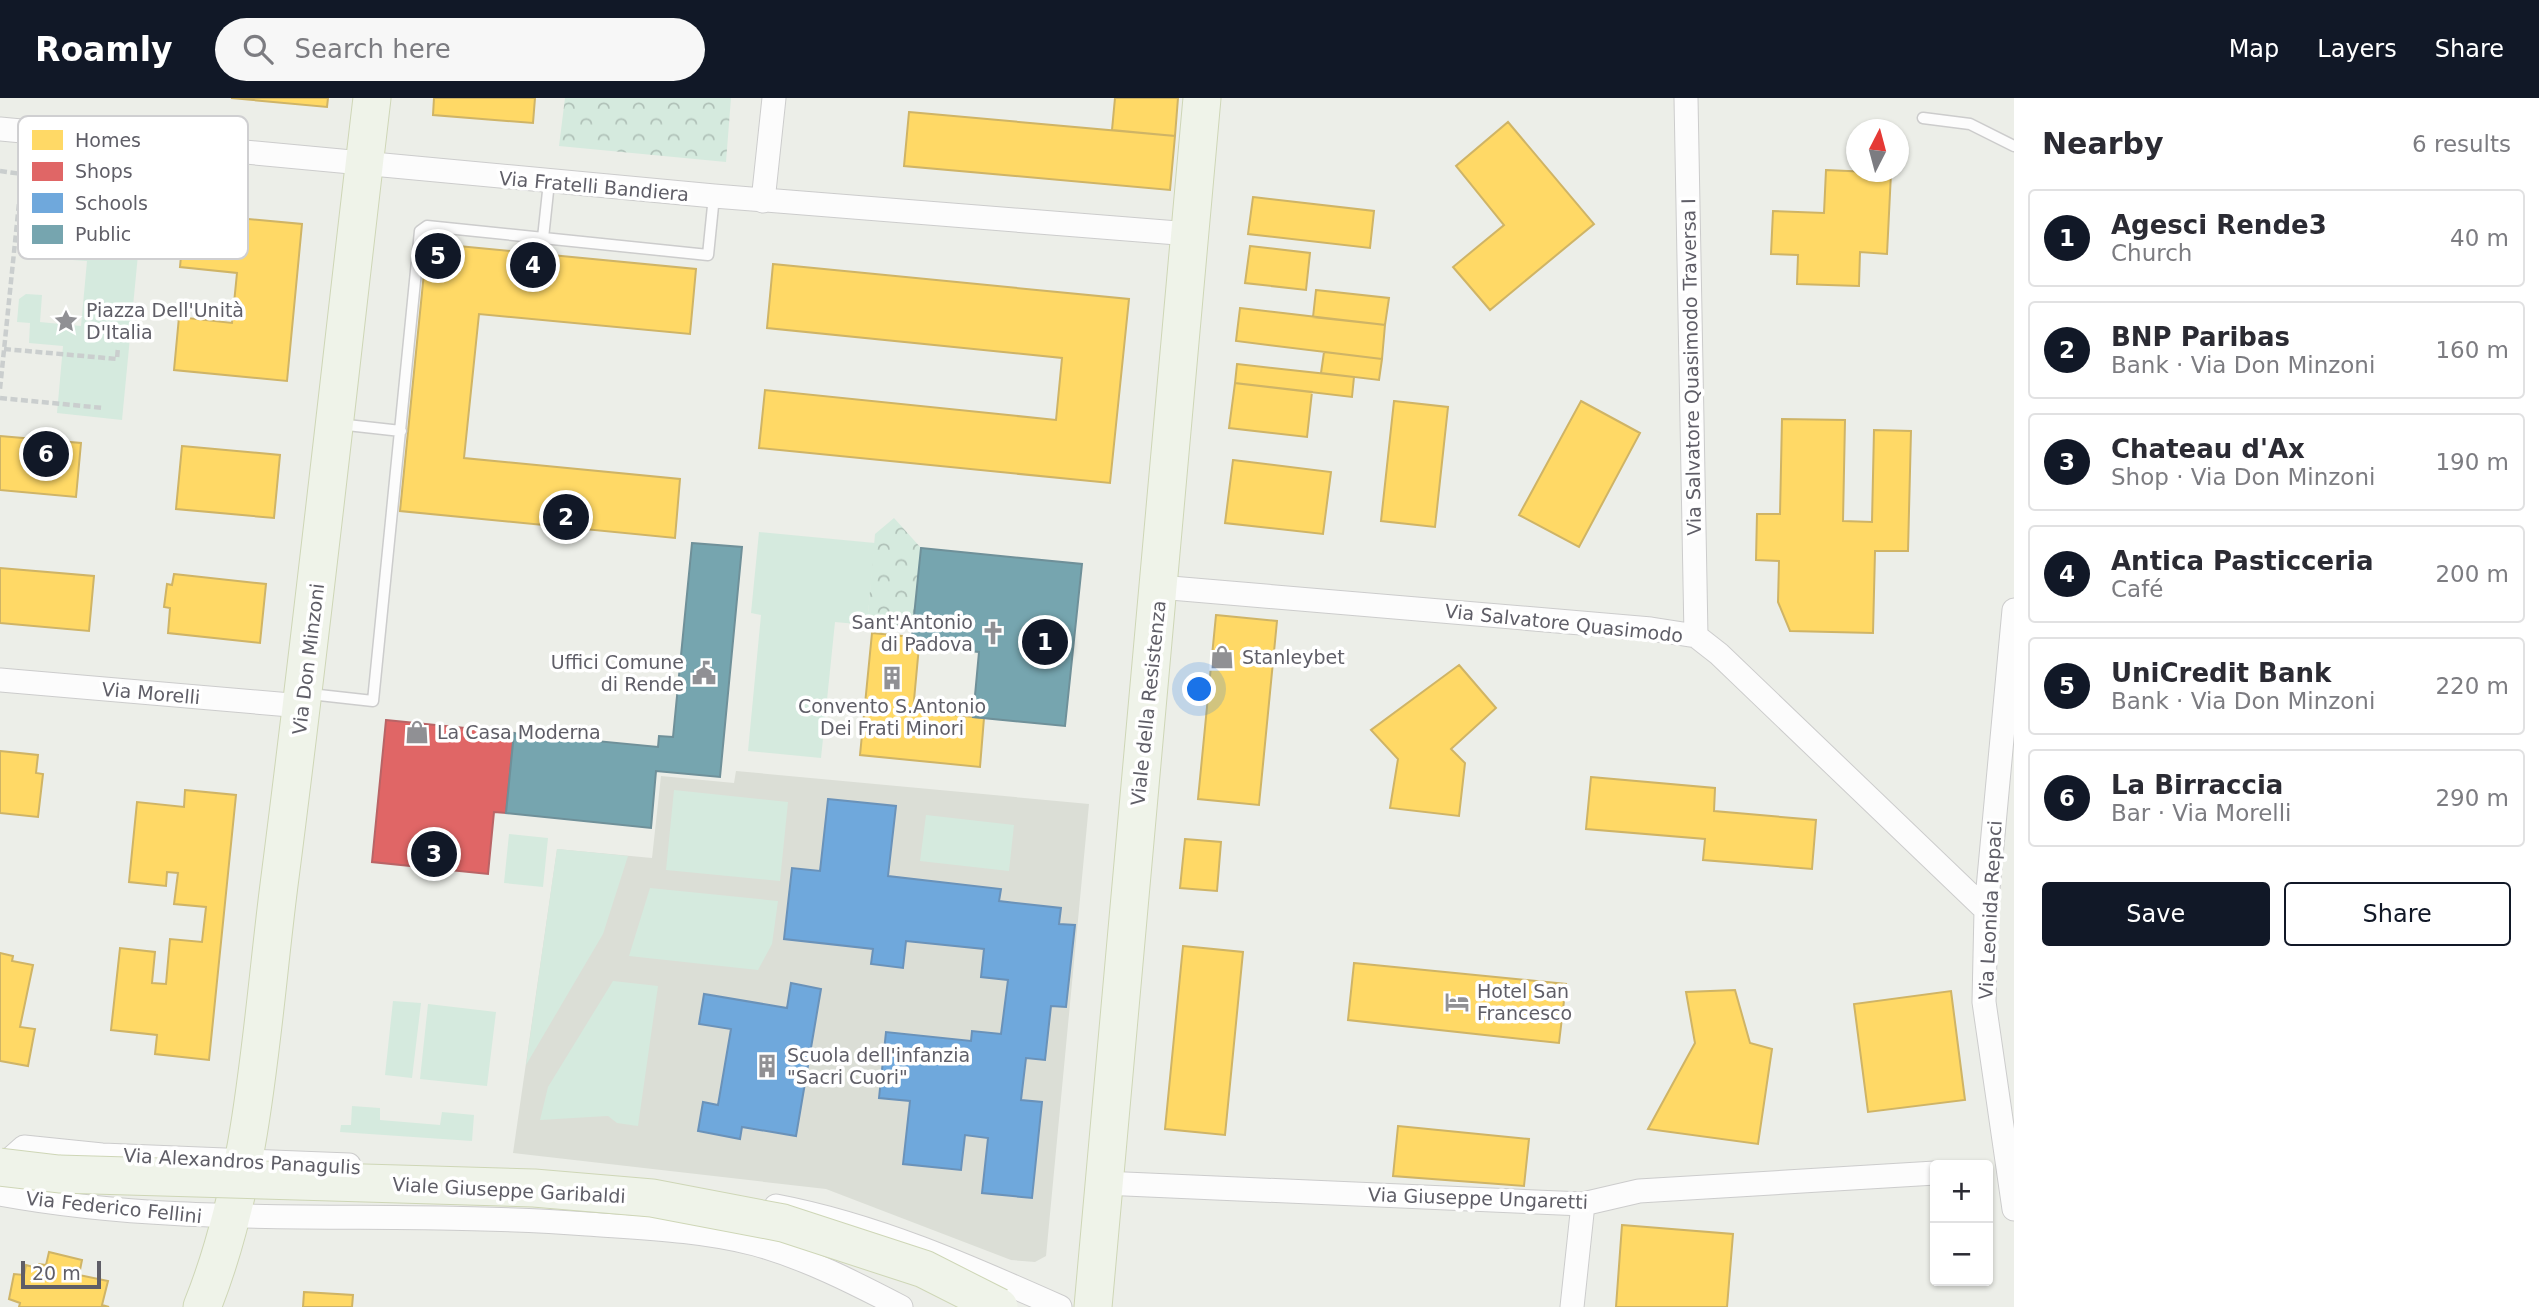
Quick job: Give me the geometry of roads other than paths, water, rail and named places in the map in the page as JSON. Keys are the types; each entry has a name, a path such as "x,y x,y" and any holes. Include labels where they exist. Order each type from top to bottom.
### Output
{"main road":[{"name":"Via Don Minzoni","path":"201,1307 215,1273 244,1159 303,700 372,98"},
{"name":"Viale della Resistenza","path":"1093,1307 1202,98"},
{"name":"Viale Giuseppe Garibaldi","path":"0,1168 59,1174 534,1188 652,1198 783,1223 925,1269 999,1307"}],"street":[{"path":"764,201 774,98"},
{"name":"Via Salvatore Quasimodo Traversa I","path":"1686,98 1696,636"},
{"name":"Via Fratelli Bandiera","path":"0,129 18,131"},
{"name":"Via Fratelli Bandiera","path":"248,154 764,201 1189,234"},
{"name":"Via Salvatore Quasimodo","path":"1159,587 1651,629 1696,636 1719,654 1986,910"},
{"name":"Via Leonida Repaci","path":"2014,610 1986,910 1984,1002 1997,1170 2014,1209"},
{"name":"Via Morelli","path":"0,680 303,700"},
{"name":"Via Alexandros Panagulis","path":"0,1168 24,1147 102,1155 244,1159 664,1184 815,1213 933,1250 1060,1307"},
{"name":"Via Giuseppe Ungaretti","path":"1103,1184 1583,1204 1639,1191 1930,1173"},
{"name":"Via Federico Fellini","path":"0,1194 51,1204 158,1215 229,1217"},
{"path":"1572,1307 1583,1204"},
{"path":"229,1217 511,1218 660,1230 755,1244 847,1278 901,1307"}],"lane":[{"path":"1923,118 1970,124 2014,146"},
{"path":"543,238 549,182"},
{"path":"303,700 373,701 420,231 427,226 708,255 714,196"},
{"path":"335,424 401,431"}],"place":[{"name":"UniCredit Bank","path":"438,256"},
{"name":"Antica Pasticceria","path":"533,265"},
{"name":"Piazza Dell'Unità D'Italia","path":"66,321"},
{"name":"La Birraccia","path":"46,454"},
{"name":"BNP Paribas","path":"566,517"},
{"name":"Sant'Antonio di Padova","path":"993,633"},
{"name":"Agesci Rende3","path":"1045,642"},
{"name":"Stanleybet","path":"1222,657"},
{"name":"Uffici Comune di Rende","path":"704,673"},
{"name":"Convento S.Antonio Dei Frati Minori","path":"892,678"},
{"name":"La Casa Moderna","path":"417,732"},
{"name":"Chateau d'Ax","path":"434,854"},
{"name":"Hotel San Francesco","path":"1457,1002"},
{"name":"Scuola dell'infanzia \"Sacri Cuori\"","path":"767,1066"}]}
